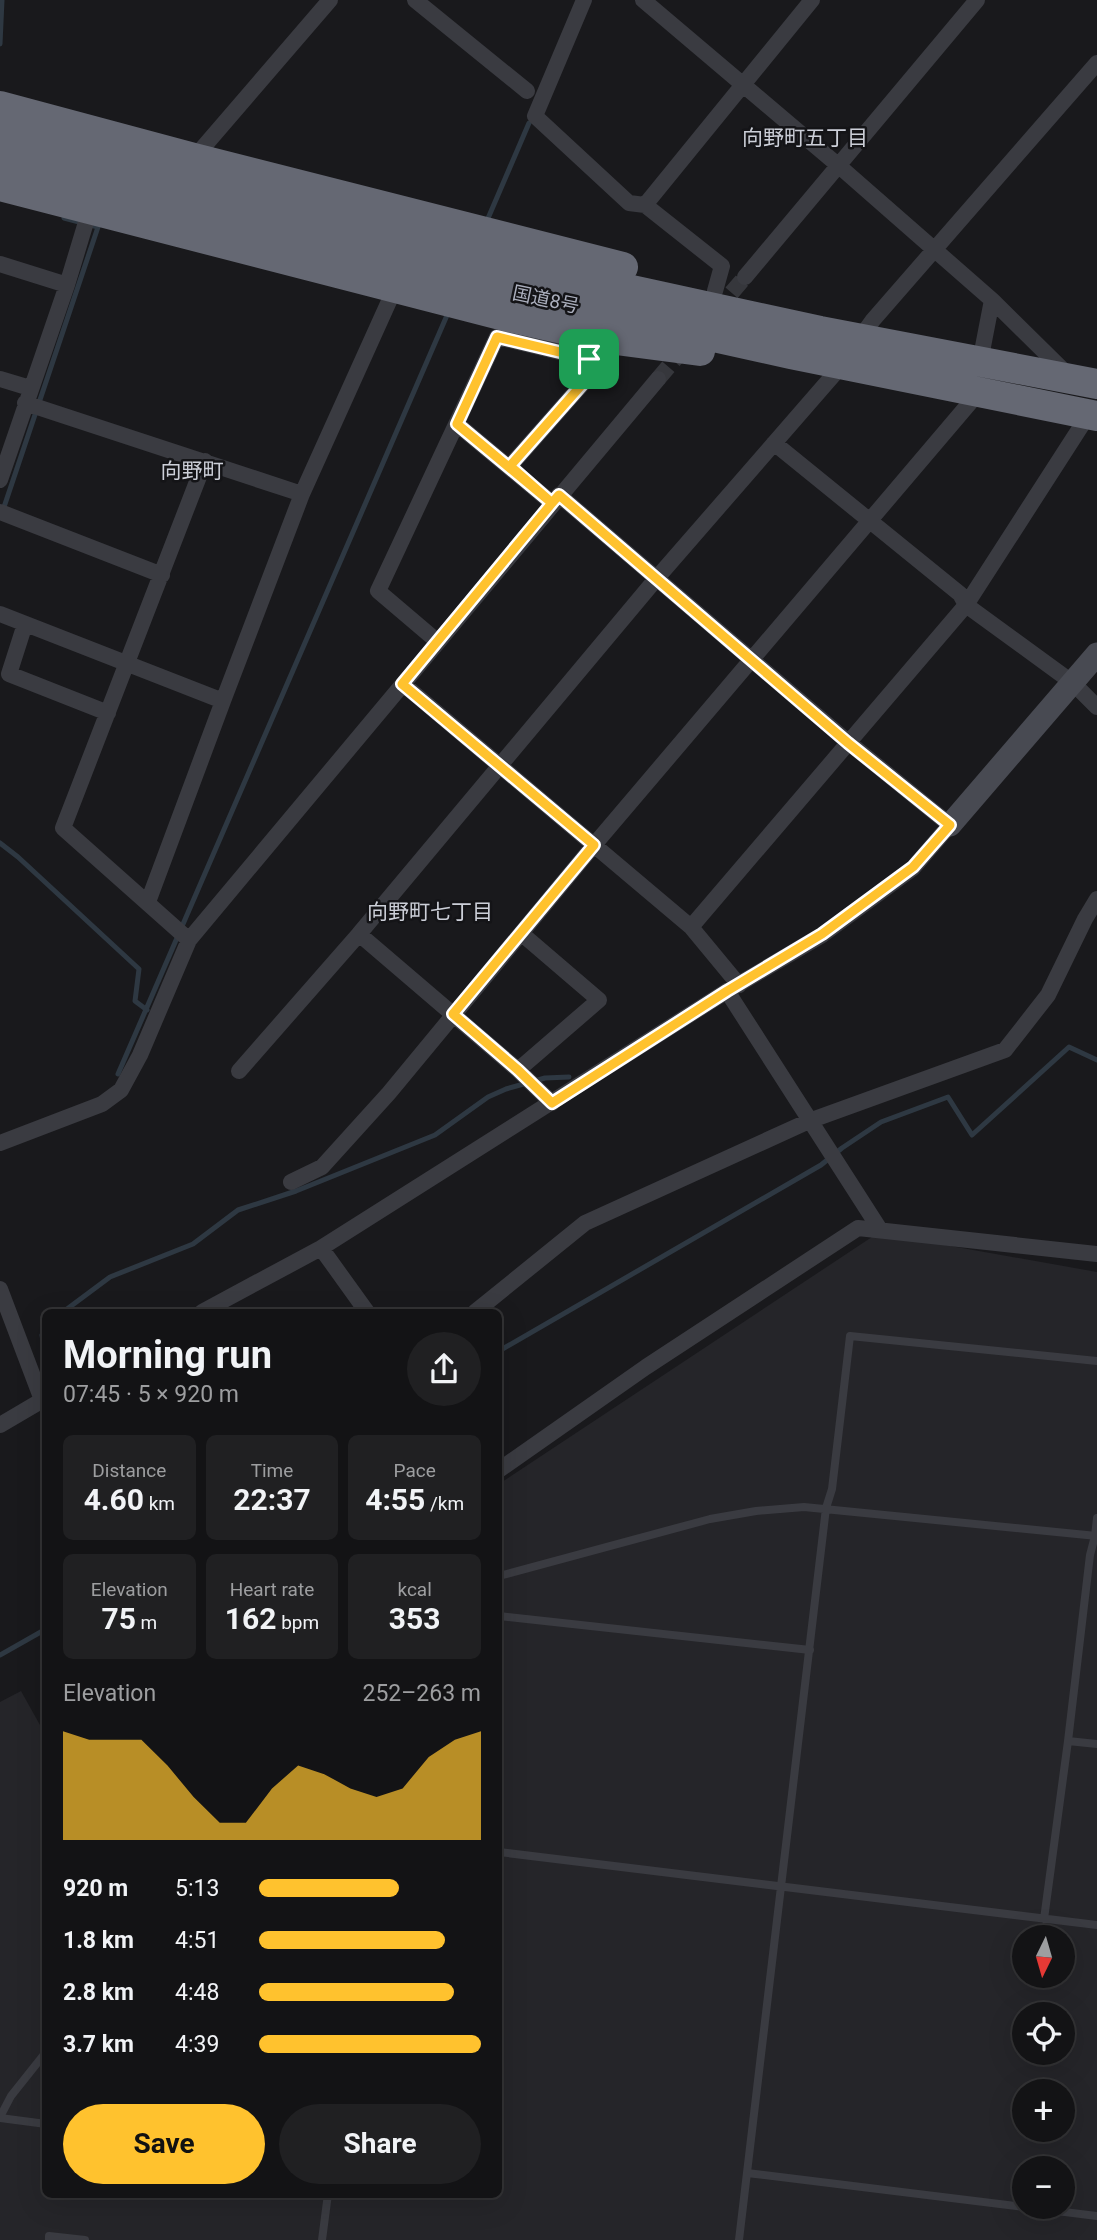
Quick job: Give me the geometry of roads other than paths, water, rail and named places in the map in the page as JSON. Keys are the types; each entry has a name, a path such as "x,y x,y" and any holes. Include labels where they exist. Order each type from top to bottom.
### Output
{"highway":[{"path":"0,106 715,290 820,331"},
{"name":"国道8号","path":"0,131 502,276 860,338 1093,415"},
{"name":"国道8号","path":"0,158 502,276 834,362 979,377 1085,382"},
{"path":"0,186 508,317 619,341 716,353 834,362"}],"street":[{"path":"194,158 330,0"},
{"path":"415,0 527,91"},
{"path":"584,0 535,116 629,203 645,205 722,266 715,290"},
{"path":"645,205 813,0"},
{"path":"745,277 977,0"},
{"path":"648,1 742,85 936,249 1085,382"},
{"path":"860,338 1097,63"},
{"path":"0,480 67,285 90,209"},
{"path":"0,264 67,285"},
{"path":"148,902 302,494 394,288"},
{"path":"292,1182 322,1167 389,1093 594,845 869,521 979,377 992,300"},
{"path":"438,642 378,591 497,337 589,359 586,380 510,466"},
{"path":"239,1071 359,934 656,579 774,443 834,362"},
{"path":"0,379 27,396 302,494"},
{"path":"0,1143 102,1104 121,1090 140,1055 189,940 657,379"},
{"path":"691,926 966,605 1093,415"},
{"path":"457,424 656,579 848,743 950,825"},
{"path":"774,443 960,594 966,605 1073,683 1097,707"},
{"path":"189,940 63,828 205,461"},
{"path":"3,514 162,575"},
{"path":"0,614 223,701"},
{"path":"25,624 9,674 108,713"},
{"path":"208,1309 321,1248 822,934 913,867 1097,653"},
{"path":"402,684 691,926 733,988 808,1121 879,1228"},
{"path":"479,1309 585,1223 808,1121 1005,1049 1048,995 1097,899"},
{"path":"359,934 518,1070 552,1103"},
{"path":"518,1070 599,1000 522,934"},
{"path":"502,1468 646,1367 858,1227 1097,1254"},
{"path":"321,1248 365,1309"},
{"path":"0,1289 42,1394"},
{"path":"0,1424 42,1400"}],"lane":[{"path":"739,2240 826,1508 832,1489 850,1336 1097,1362"},
{"path":"502,1575 710,1519 756,1511 804,1507 1096,1536"},
{"path":"1044,1919 1097,1518"},
{"path":"502,1616 810,1650"},
{"path":"1068,1741 1097,1744"},
{"path":"502,1852 1097,1925"},
{"path":"42,2057 10,2096 0,2117 42,2123"},
{"path":"747,2173 1097,2216"},
{"path":"322,2240 327,2198"},
{"path":"49,2240 49,2236 85,2240"}],"waterway":[{"path":"0,44 2,0"},
{"path":"486,223 529,123"},
{"path":"3,510 98,227 64,218"},
{"path":"118,1074 448,313"},
{"path":"0,843 139,969 135,1001 147,1010"},
{"path":"502,1349 821,1165 881,1122 948,1097 972,1135 1069,1047 1097,1060"},
{"path":"67,1309 110,1277 193,1244 238,1210 296,1191 435,1135 488,1097 506,1089 545,1078 569,1077"},
{"path":"0,1655 42,1631"}],"tunnel":[{"path":"716,311 745,277"},
{"path":"658,379 686,346"}],"district":[{"name":"向野町五丁目","path":"805,138"},
{"name":"向野町","path":"192,471"},
{"name":"向野町七丁目","path":"430,912"}]}
